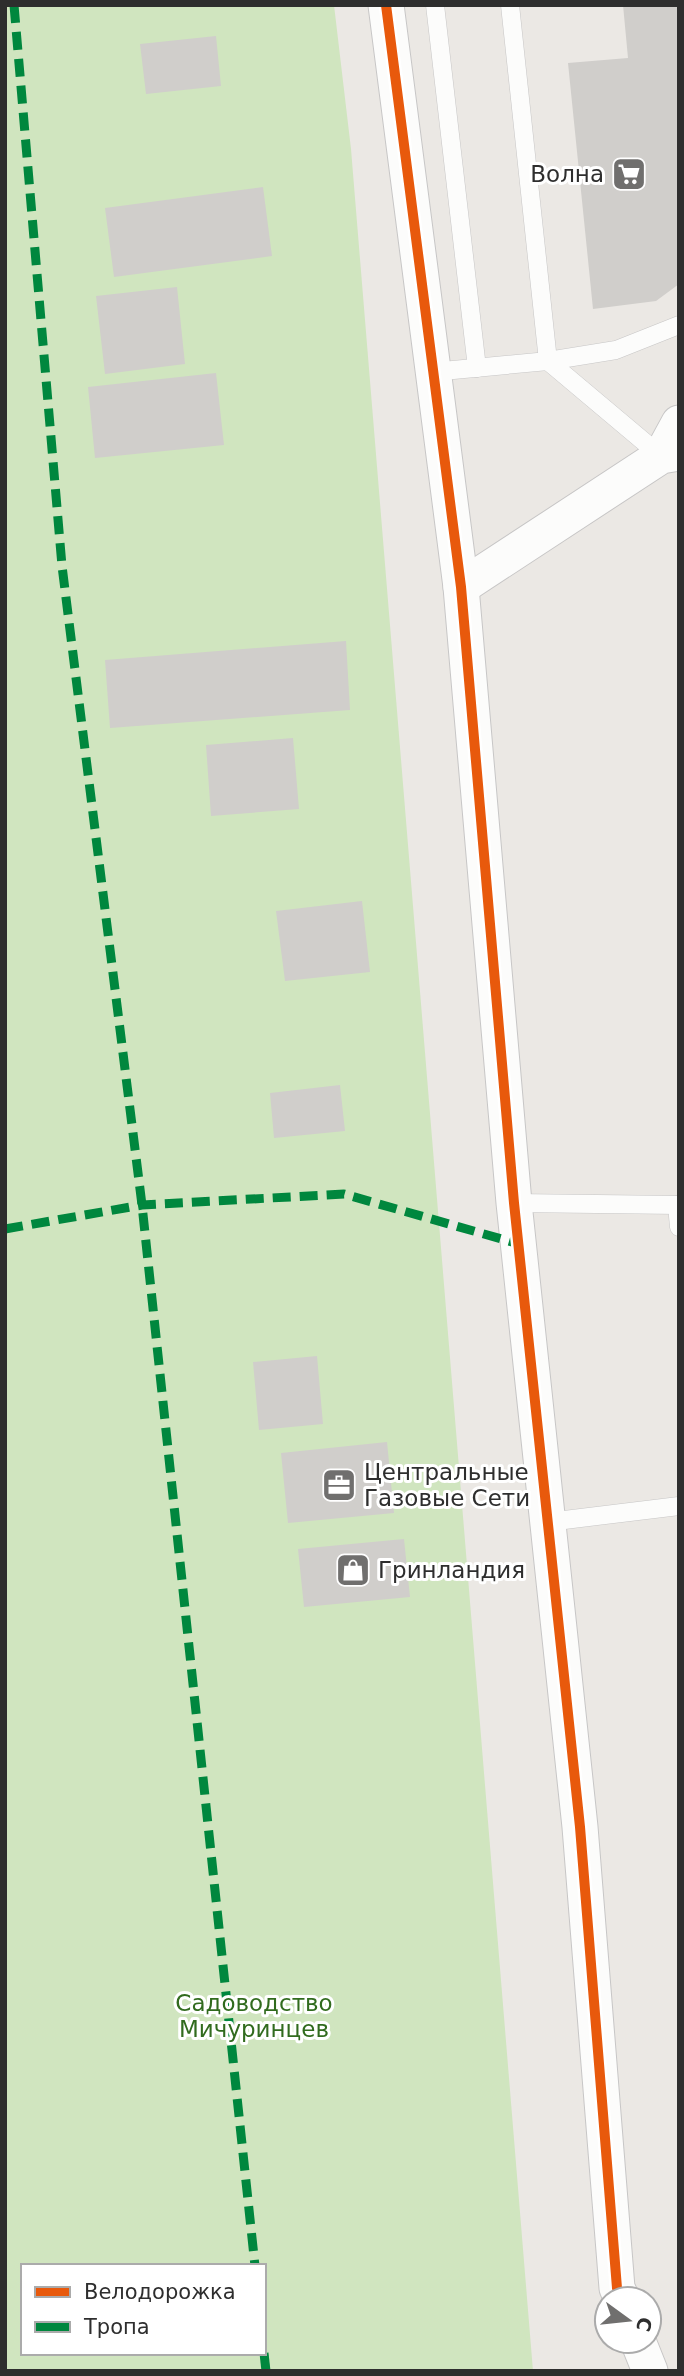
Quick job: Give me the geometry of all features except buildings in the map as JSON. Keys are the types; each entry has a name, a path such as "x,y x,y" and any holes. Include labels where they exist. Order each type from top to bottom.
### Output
{"street":[{"path":"386,5 461,587 514,1203 580,1827 617,2285"},
{"path":"461,587 670,455 679,423"}],"lane":[{"path":"435,5 477,368"},
{"path":"510,5 548,361 670,455"},
{"path":"432,372 548,361 616,350 679,325"},
{"path":"514,1203 678,1205 679,1227"},
{"path":"548,1522 679,1506"}],"green space":[{"name":"Садоводство Мичуринцев","path":"5,5 334,5 351,149 533,2371 5,2371"}],"marked path":[{"path":"14,5 62,566 142,1205 255,2264"},
{"path":"5,1229 142,1205 344,1194 519,1244"},
{"path":"264,2355 266,2371"}],"cycle path":[{"path":"386,5 461,587 514,1203 580,1827 617,2285"}],"place":[{"name":"Волна","path":"629,174"},
{"name":"Центральные Газовые Сети","path":"339,1485"},
{"name":"Гринландия","path":"353,1570"}]}
